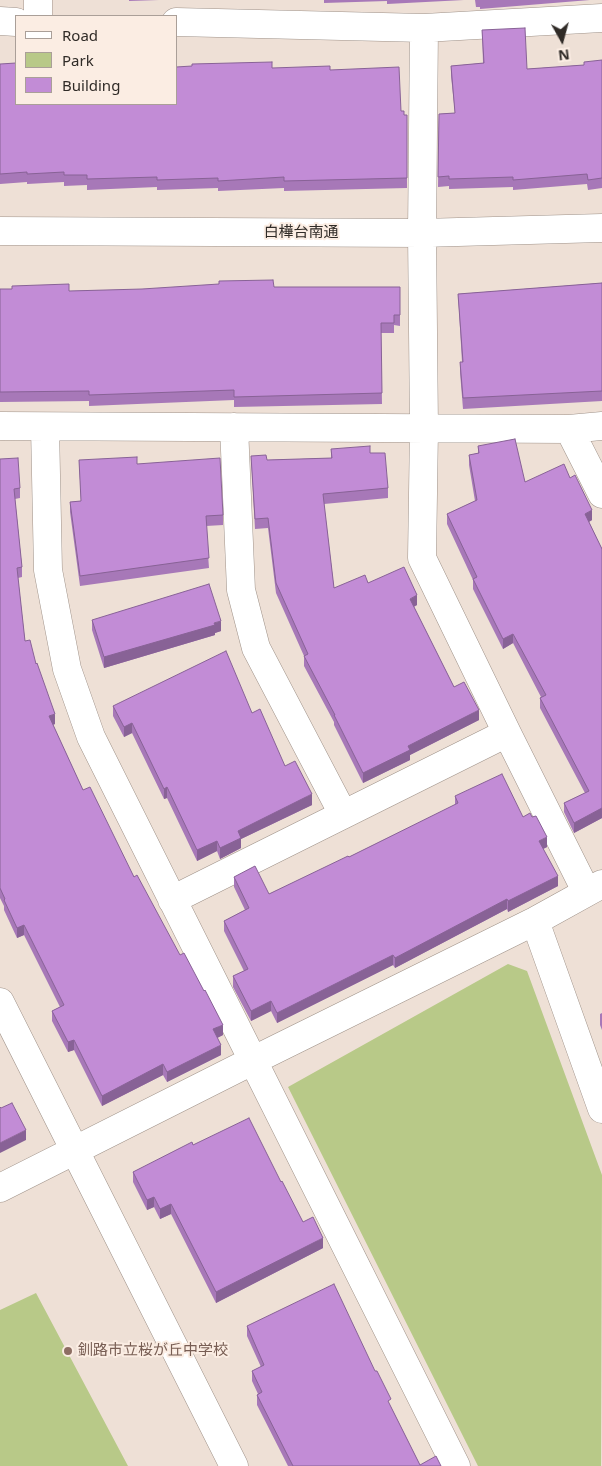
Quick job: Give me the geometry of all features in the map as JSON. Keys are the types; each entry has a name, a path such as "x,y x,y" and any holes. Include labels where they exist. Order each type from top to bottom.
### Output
{"street":[{"path":"38,0 38,15"},
{"path":"178,21 208,11 424,28 602,18"},
{"path":"0,22 15,22"},
{"path":"0,1188 535,921 594,888 507,733 422,558 424,429 422,233 424,28"},
{"name":"白樺台南通","path":"0,231 422,233 602,228"},
{"path":"0,426 569,429 602,426"},
{"path":"45,427 48,570 67,669 91,738 456,1466"},
{"path":"234,427 241,590 256,648 343,814"},
{"path":"569,429 602,494"},
{"path":"172,900 507,733"},
{"path":"535,921 598,1082 602,1109"},
{"path":"0,1002 234,1466"}],"green space":[{"path":"508,964 527,971 602,1175 601,1466 478,1466 288,1087"},
{"path":"36,1293 128,1466 0,1466 0,1310"}],"building":[{"path":"525,28 527,69 584,65 584,62 602,60 602,178 588,180 587,174 513,180 513,177 449,179 449,176 438,177 439,114 455,113 451,66 484,63 482,30"},
{"path":"272,62 272,68 330,66 330,70 399,67 401,111 404,111 404,115 407,115 407,178 284,181 284,177 218,181 218,178 157,180 157,177 87,179 87,175 64,175 64,172 0,174 0,64 15,63 15,105 178,105 178,67 192,66 192,64"},
{"path":"273,280 274,287 400,287 400,315 394,315 394,323 381,323 382,393 234,397 234,390 89,395 89,391 0,392 0,289 12,289 12,286 69,284 69,291 142,289 219,284 219,281"},
{"path":"602,283 602,391 463,398 460,362 463,362 458,294"},
{"path":"515,439 525,482 564,464 570,478 575,475 592,510 585,514 602,549 602,808 574,823 564,803 589,791 540,698 546,695 513,634 503,639 473,579 477,577 447,514 477,500 469,455 479,453 478,446"},
{"path":"370,446 370,453 385,453 388,488 323,494 334,588 365,575 368,583 404,567 417,595 410,599 454,687 464,682 479,710 408,746 410,750 363,773 304,656 308,654 276,583 268,518 255,519 251,456 266,455 267,460 332,458 331,449"},
{"path":"137,457 137,464 220,458 223,515 206,516 209,558 80,576 70,502 81,501 79,460"},
{"path":"18,458 20,488 14,489 22,567 17,568 25,641 30,640 36,664 55,714 49,716 83,790 90,787 134,877 137,875 180,955 184,953 223,1025 213,1029 221,1045 167,1072 163,1064 102,1096 74,1040 68,1042 52,1011 64,1005 24,925 17,928 0,888 0,459"},
{"path":"209,584 221,621 214,623 215,625 104,657 92,620"},
{"path":"226,651 252,713 260,709 285,766 295,761 312,794 238,831 241,838 220,848 217,841 197,850 167,787 164,789 132,723 124,727 113,706"},
{"path":"502,774 523,817 530,813 532,817 536,816 547,837 539,841 558,876 508,901 507,899 395,958 393,955 277,1013 271,1001 251,1011 233,976 248,969 224,921 249,908 234,877 255,866 269,894 458,803 455,796"},
{"path":"12,1103 26,1130 0,1143 0,1107"},
{"path":"249,1118 303,1222 313,1217 323,1238 216,1292 171,1204 160,1209 154,1197 147,1200 133,1172 192,1142 193,1145"},
{"path":"334,1284 375,1371 377,1371 391,1399 388,1401 420,1465 436,1456 441,1466 293,1466 257,1395 262,1392 252,1371 264,1365 247,1326"}],"place":[{"name":"釧路市立桜が丘中学校","path":"68,1351"}]}
